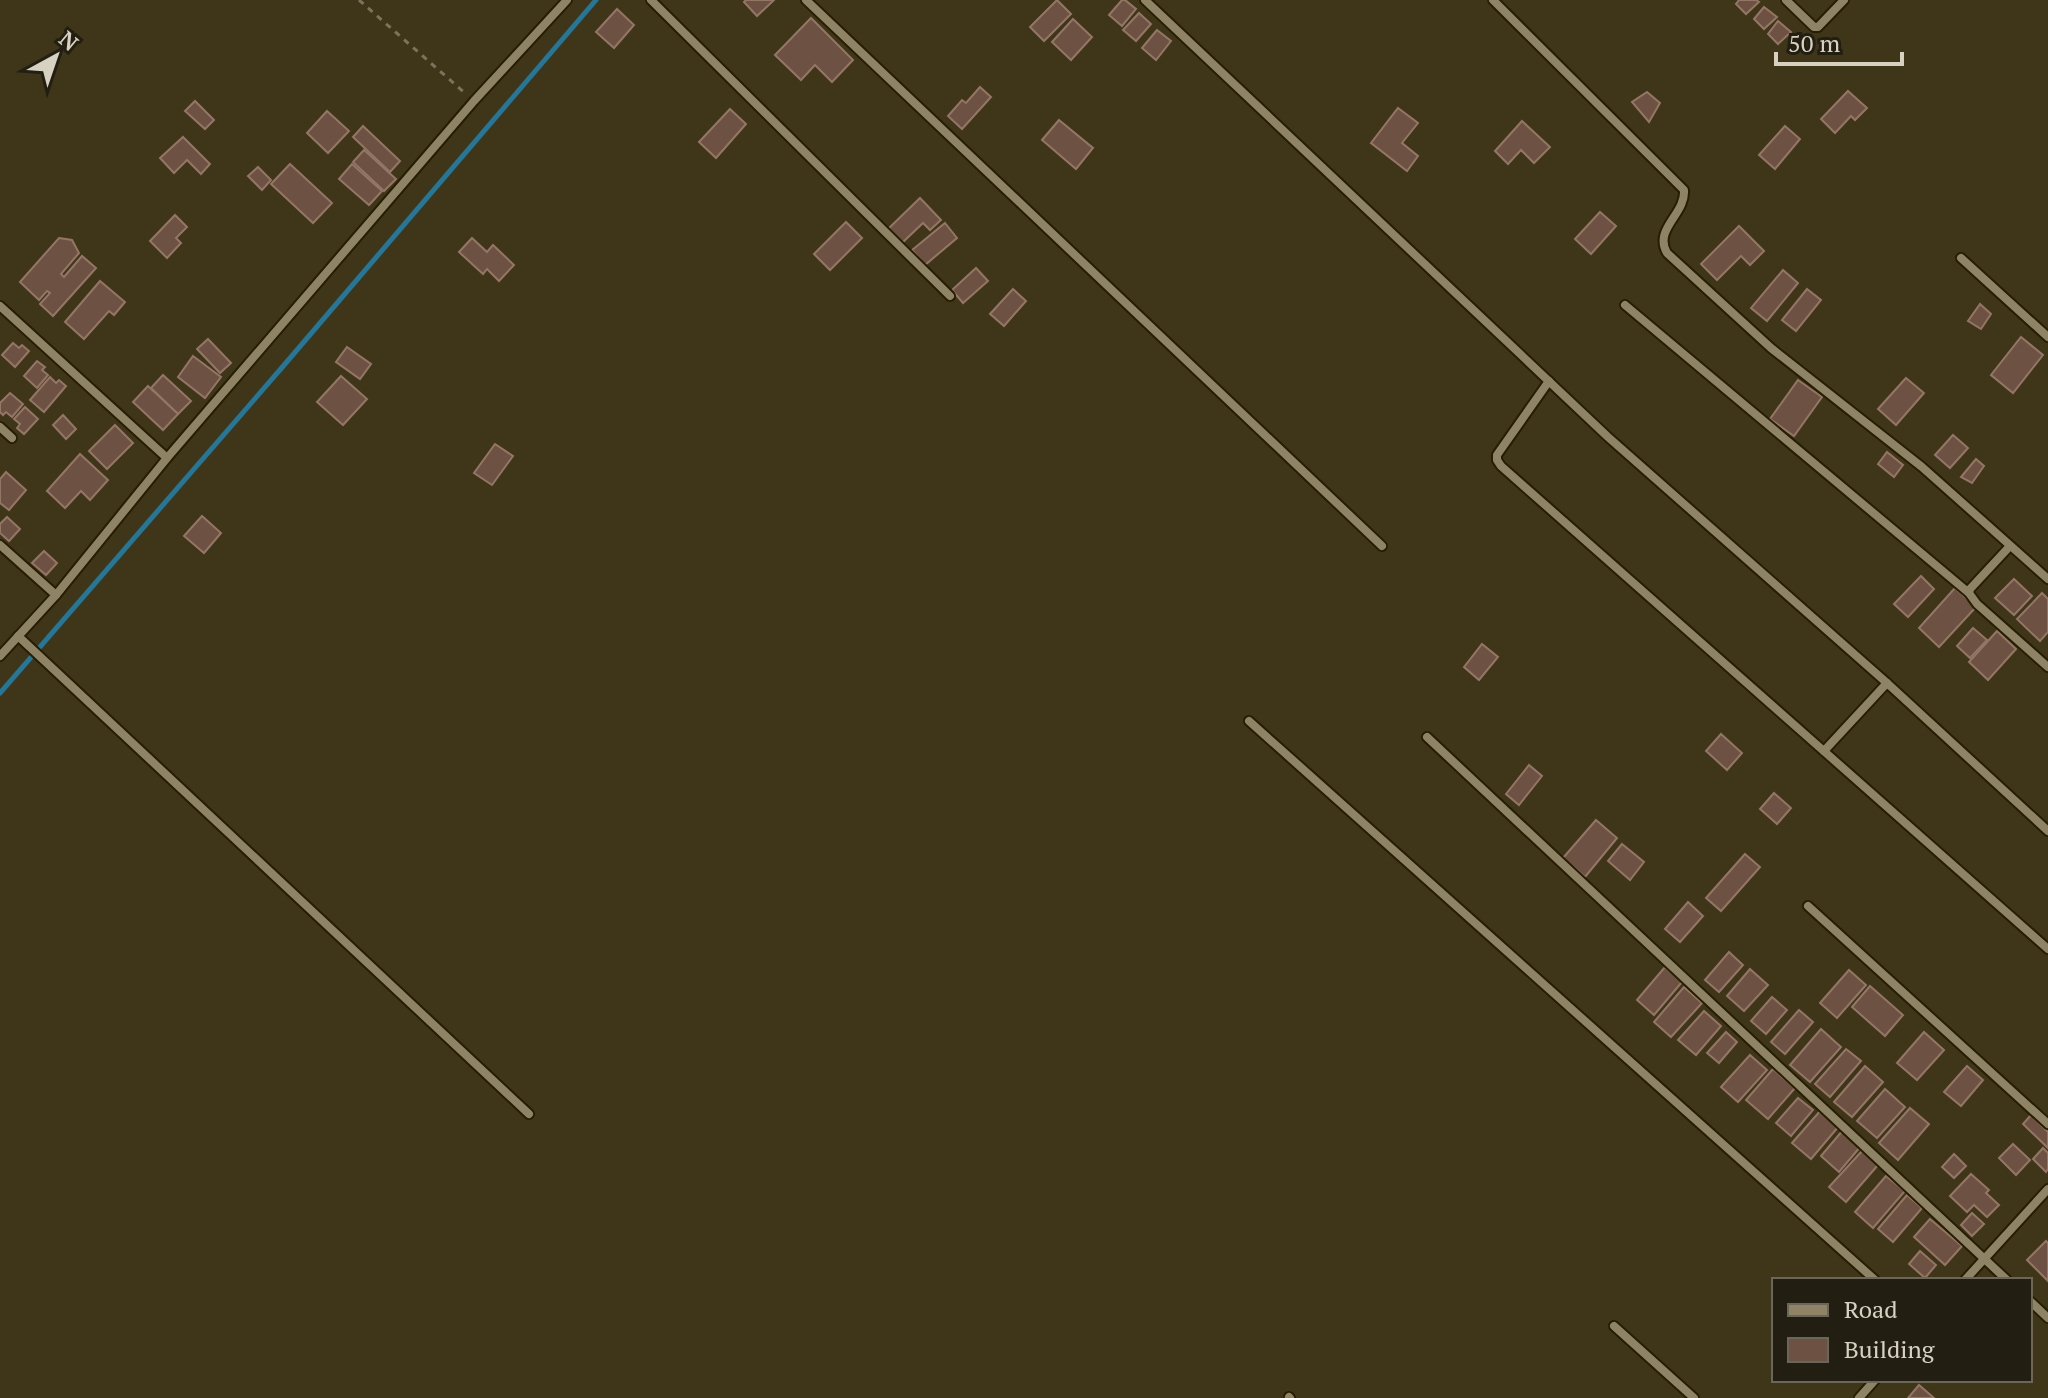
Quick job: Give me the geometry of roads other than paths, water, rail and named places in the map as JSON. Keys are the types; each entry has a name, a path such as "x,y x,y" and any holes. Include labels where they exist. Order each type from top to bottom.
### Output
{"street":[{"path":"0,656 56,595 167,458 474,101 567,0"},
{"path":"651,0 950,296"},
{"path":"806,0 1382,546"},
{"path":"1145,0 1620,447 1887,683 2048,831"},
{"path":"1493,0 1684,190 1684,199 1663,237 1662,245 1667,253 1771,348 1922,467 2048,579"},
{"path":"1786,0 1814,27 1818,27 1844,0"},
{"path":"1961,258 2048,337"},
{"path":"1625,305 1969,593 1977,604 2048,667"},
{"path":"0,306 167,458"},
{"path":"1549,381 1497,455 1501,466 2048,949"},
{"path":"0,427 12,438"},
{"path":"0,545 56,595"},
{"path":"1969,593 2010,546"},
{"path":"18,636 529,1114"},
{"path":"1824,751 1887,683"},
{"path":"1249,721 1873,1278"},
{"path":"1427,737 2005,1278"},
{"path":"1808,906 2048,1124"},
{"path":"1967,1278 2048,1189"},
{"path":"2032,1303 2048,1318"},
{"path":"1614,1326 1694,1398"},
{"path":"1859,1398 1873,1382"}],"waterway":[{"path":"0,693 596,0"}]}
